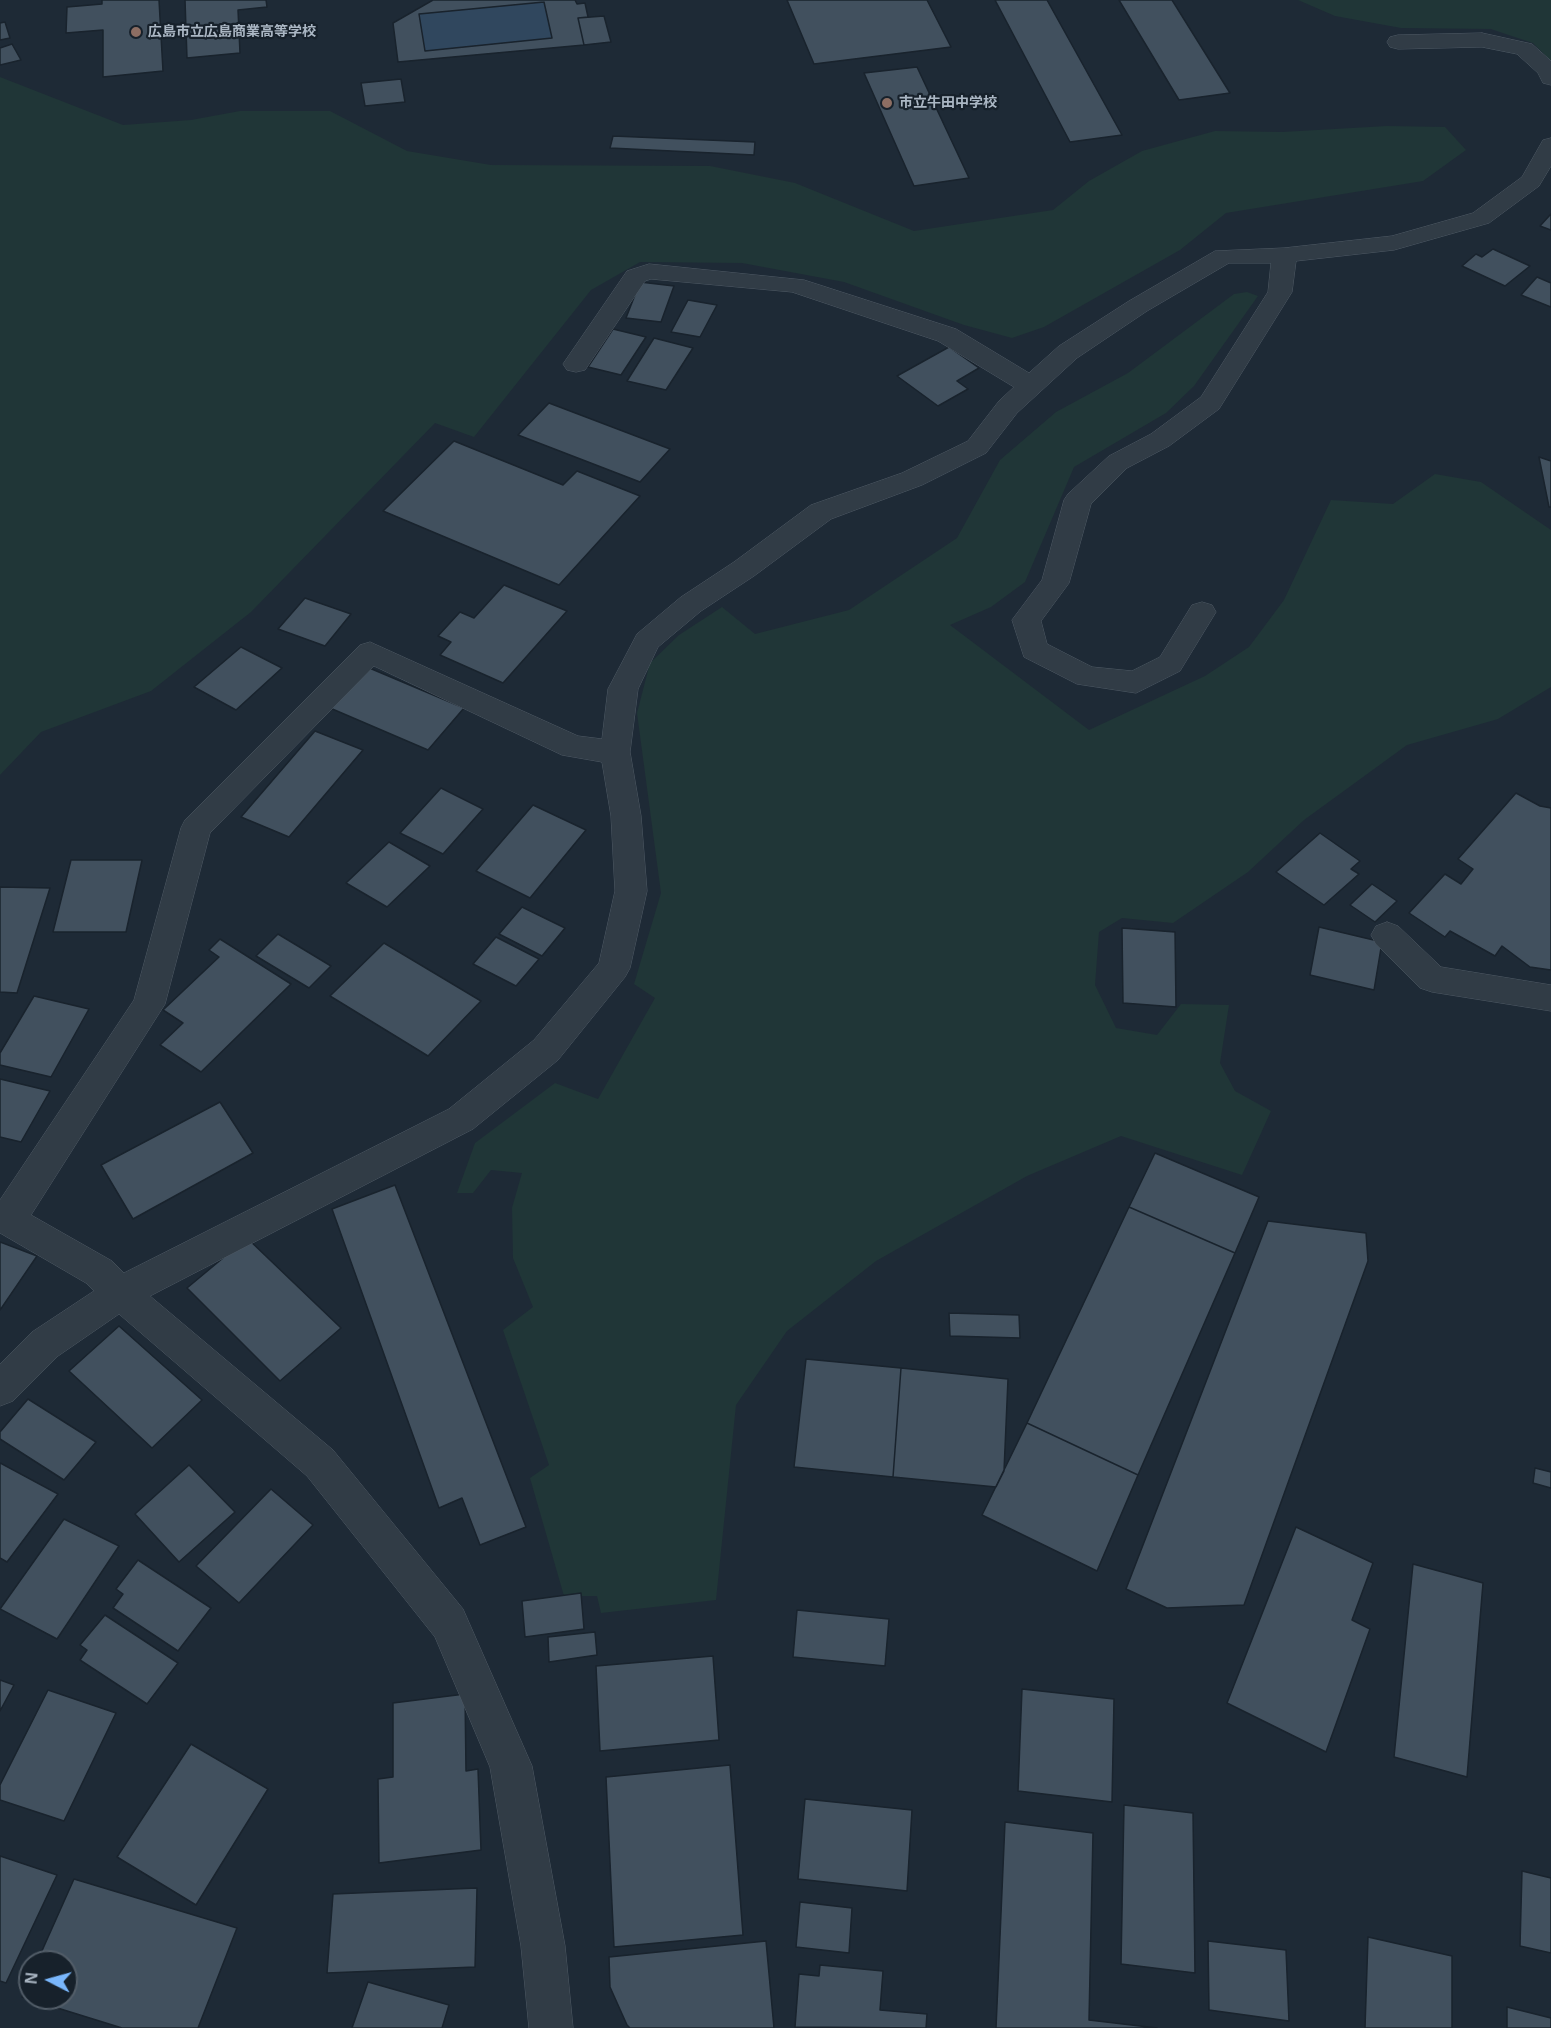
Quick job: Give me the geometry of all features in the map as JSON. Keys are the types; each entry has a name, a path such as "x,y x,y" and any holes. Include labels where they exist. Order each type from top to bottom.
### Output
{"street":[{"path":"1398,42 1482,40 1524,49 1548,70 1551,78"},
{"path":"0,1389 45,1344 120,1293 461,1119 546,1050 614,968 631,891 627,816 615,752 623,689 647,641 691,604 744,569 821,512 912,479 977,447 1008,407 1068,352 1138,306 1224,256 1284,255 1394,243 1481,218 1531,182 1551,146"},
{"path":"1202,612 1170,664 1136,682 1087,677 1034,650 1026,620 1055,583 1078,500 1118,462 1160,440 1210,403 1280,292 1284,255"},
{"path":"576,364 636,276 649,271 795,285 947,335 1031,386"},
{"path":"551,2028 543,1946 511,1766 449,1623 320,1463 120,1293 99,1272 4,1217 149,1004 196,828 370,652 573,747 615,752"},
{"path":"1387,935 1432,980 1551,998"}],"green space":[{"path":"1298,0 1551,0 1551,61 1533,43 1491,29 1401,28 1335,16"},
{"path":"0,77 123,125 191,120 240,111 330,111 407,151 491,165 710,166 795,183 914,231 1053,210 1089,181 1142,151 1215,131 1282,132 1387,126 1445,127 1466,150 1423,181 1226,213 1180,250 1044,327 1012,338 964,325 844,282 742,263 640,262 591,290 474,437 435,423 251,612 151,691 41,732 0,775"},
{"path":"1247,292 1258,296 1194,386 1166,413 1074,467 1025,582 991,607 950,625 1089,730 1205,676 1249,647 1284,600 1331,500 1393,504 1435,474 1481,482 1551,530 1551,687 1498,719 1407,745 1304,820 1248,872 1173,923 1122,918 1099,932 1095,985 1116,1028 1157,1035 1181,1004 1229,1005 1220,1063 1235,1091 1271,1111 1242,1175 1121,1136 1027,1176 876,1261 787,1331 736,1405 716,1600 601,1613 597,1596 564,1596 530,1478 549,1465 503,1330 533,1307 513,1258 512,1208 522,1173 491,1170 473,1193 457,1193 475,1143 555,1083 598,1099 655,998 634,984 661,893 637,713 650,663 679,635 722,607 755,634 849,610 957,538 1000,460 1056,412 1128,373 1234,294"}],"water":[{"path":"544,2 552,38 425,51 419,14"}],"building":[{"path":"102,0 159,0 163,71 103,77 103,30 66,33 67,7 102,4"},
{"path":"185,0 266,0 267,7 238,10 240,53 187,58"},
{"path":"433,0 575,0 577,4 585,3 588,17 578,18 584,45 398,62 393,23","holes":["544,2 552,38 425,51 419,14"]},
{"path":"787,0 927,0 951,47 814,64"},
{"path":"995,0 1047,0 1122,135 1070,142"},
{"path":"1119,0 1172,0 1230,93 1179,100"},
{"path":"604,16 611,42 584,45 578,18"},
{"path":"5,22 10,38 0,40 0,23"},
{"path":"12,44 21,60 0,65 0,48"},
{"path":"917,67 969,178 914,186 864,73"},
{"path":"401,79 405,102 365,106 361,83"},
{"path":"613,136 755,142 754,155 610,148"},
{"path":"1551,214 1551,230 1540,226"},
{"path":"1493,249 1530,266 1505,286 1462,266 1476,254 1482,257"},
{"path":"1537,277 1551,283 1551,307 1521,295"},
{"path":"640,282 674,286 661,322 626,318"},
{"path":"688,300 717,305 700,337 671,332"},
{"path":"613,329 646,337 621,375 588,367"},
{"path":"654,338 693,348 666,390 627,381"},
{"path":"949,347 979,368 957,381 968,389 938,406 897,376"},
{"path":"549,403 670,449 640,482 518,435"},
{"path":"454,441 563,485 577,471 640,496 559,585 383,511"},
{"path":"1539,457 1551,461 1551,507 1549,507"},
{"path":"504,585 567,611 503,683 440,655 451,642 438,636 460,612 474,618"},
{"path":"305,598 351,614 325,646 278,629"},
{"path":"241,647 282,668 236,710 194,687"},
{"path":"367,667 464,708 428,750 330,708"},
{"path":"315,731 363,750 289,837 241,817"},
{"path":"441,788 483,809 443,854 400,833"},
{"path":"1516,793 1540,806 1551,808 1551,970 1530,967 1502,946 1495,956 1450,931 1445,937 1409,913 1445,874 1461,884 1473,869 1458,859"},
{"path":"533,805 586,830 530,898 476,871"},
{"path":"1320,833 1360,861 1351,869 1359,874 1324,905 1276,872"},
{"path":"389,842 430,866 387,907 346,883"},
{"path":"71,860 142,860 126,932 53,932"},
{"path":"1372,884 1397,901 1375,922 1350,905"},
{"path":"0,887 50,888 17,993 0,992"},
{"path":"522,907 565,928 542,956 499,934"},
{"path":"1319,927 1382,942 1374,990 1310,975"},
{"path":"1122,928 1175,932 1176,1007 1123,1003"},
{"path":"278,934 331,966 309,988 256,956"},
{"path":"496,937 539,959 516,986 473,964"},
{"path":"220,939 291,984 201,1072 160,1045 183,1023 163,1010 219,957 209,950"},
{"path":"384,943 481,1001 428,1056 330,996"},
{"path":"34,996 89,1009 51,1077 0,1065 0,1053"},
{"path":"0,1079 50,1091 21,1142 0,1137"},
{"path":"220,1102 253,1153 133,1219 101,1165"},
{"path":"1155,1153 1259,1197 1235,1253 1129,1207"},
{"path":"395,1185 526,1527 480,1545 462,1498 439,1508 332,1209"},
{"path":"1129,1207 1235,1253 1138,1475 1027,1423"},
{"path":"1268,1221 1366,1233 1368,1261 1244,1605 1167,1608 1126,1589"},
{"path":"247,1238 341,1328 280,1381 187,1288"},
{"path":"0,1242 37,1256 0,1310"},
{"path":"949,1313 1019,1315 1020,1338 950,1336"},
{"path":"119,1326 202,1400 152,1448 69,1371"},
{"path":"806,1359 901,1368 893,1477 794,1467"},
{"path":"901,1368 1008,1379 1004,1471 996,1487 893,1477"},
{"path":"28,1399 96,1442 64,1480 0,1439 0,1432"},
{"path":"1027,1423 1138,1475 1097,1571 982,1515"},
{"path":"0,1463 58,1494 7,1562 0,1558"},
{"path":"189,1465 235,1512 179,1562 135,1514"},
{"path":"1535,1468 1551,1472 1551,1488 1533,1483"},
{"path":"271,1489 313,1525 239,1603 196,1566"},
{"path":"64,1519 119,1546 57,1639 0,1609"},
{"path":"1296,1527 1373,1563 1352,1620 1370,1629 1326,1752 1227,1703"},
{"path":"138,1560 211,1608 178,1651 113,1608 123,1594 116,1589"},
{"path":"1413,1564 1483,1583 1467,1777 1394,1757"},
{"path":"581,1593 584,1629 525,1637 522,1601"},
{"path":"797,1610 889,1619 885,1666 793,1657"},
{"path":"105,1615 178,1663 147,1704 80,1660 87,1650 80,1645"},
{"path":"595,1632 597,1655 549,1662 548,1637"},
{"path":"713,1656 719,1740 600,1751 596,1666"},
{"path":"0,1680 14,1685 0,1711"},
{"path":"1022,1689 1114,1699 1112,1802 1018,1791"},
{"path":"48,1690 116,1713 64,1821 0,1800 0,1785"},
{"path":"465,1694 466,1771 478,1769 481,1850 379,1863 378,1779 393,1777 393,1703"},
{"path":"191,1744 268,1789 196,1905 117,1857"},
{"path":"730,1765 743,1935 614,1947 606,1777"},
{"path":"805,1799 912,1810 907,1891 798,1879"},
{"path":"1124,1805 1193,1813 1195,1973 1121,1964"},
{"path":"1005,1822 1093,1833 1089,2020 1157,2028 996,2028"},
{"path":"0,1856 57,1875 22,1950 18,1950 18,1958 6,1983 0,1981"},
{"path":"1522,1871 1551,1878 1551,1953 1520,1946"},
{"path":"74,1879 237,1928 198,2028 122,2028 64,2010 78,2010 78,1950 42,1950"},
{"path":"477,1888 475,1967 327,1973 333,1894"},
{"path":"800,1902 852,1908 849,1953 796,1947"},
{"path":"1368,1937 1452,1956 1452,2028 1365,2028"},
{"path":"766,1941 774,2028 630,2028 610,1987 609,1957"},
{"path":"1208,1941 1286,1950 1289,2021 1209,2010"},
{"path":"820,1965 883,1971 880,2010 927,2014 926,2028 795,2027 799,1974 819,1976"},
{"path":"368,1982 449,2005 442,2028 352,2028"},
{"path":"1507,2007 1551,2018 1551,2028 1507,2028"}],"place":[{"name":"広島市立広島商業高等学校","path":"136,32"},
{"name":"市立牛田中学校","path":"887,103"}]}
